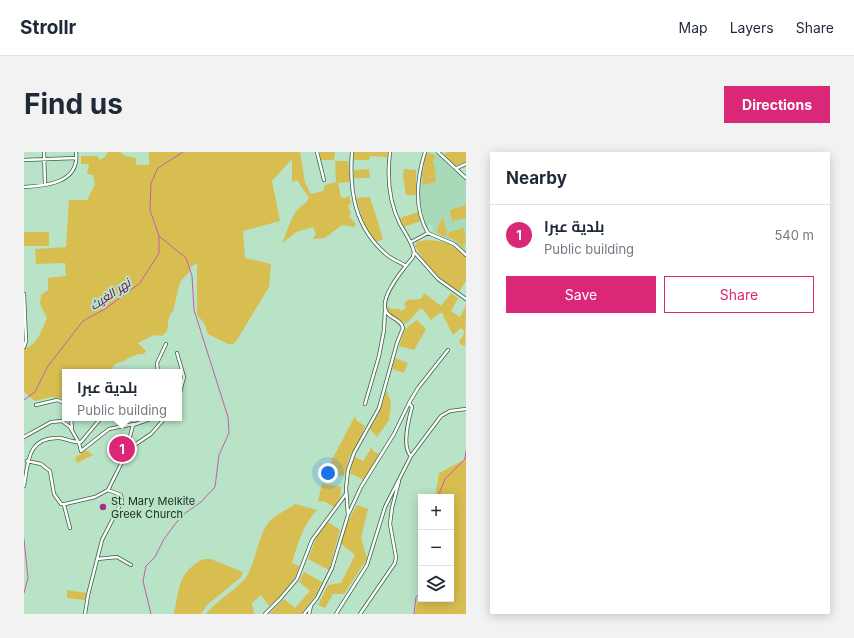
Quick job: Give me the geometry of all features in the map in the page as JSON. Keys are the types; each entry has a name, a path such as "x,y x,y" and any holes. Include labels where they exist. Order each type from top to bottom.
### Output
{"street":[{"path":"44,152 45,186"},
{"path":"24,187 45,186 56,183 69,175 74,167 76,152"},
{"path":"317,152 324,180"},
{"path":"352,152 354,200 359,218 370,237 386,254 406,266"},
{"path":"390,152 388,173 391,197 399,222 414,252 438,280 466,300"},
{"path":"425,152 419,172 418,191 421,214 428,233 454,244 466,255"},
{"path":"439,152 466,178"},
{"path":"24,160 76,158"},
{"path":"457,168 466,164"},
{"path":"410,242 428,233"},
{"path":"365,404 380,349 385,302 388,294 413,257 414,252"},
{"path":"24,294 26,341 24,347"},
{"path":"348,515 346,478 350,464 379,408 397,343 403,328 402,324 389,315 385,310"},
{"path":"158,369 157,363 166,344"},
{"path":"304,614 317,598 332,568 348,515 361,487 394,434 418,388 448,350"},
{"path":"177,353 182,369"},
{"path":"182,370 184,377 182,385"},
{"path":"36,405 57,400 62,402"},
{"path":"409,403 412,405 406,441 407,451 411,456"},
{"path":"336,614 367,565 382,513 411,456 442,416 450,411 466,409"},
{"path":"24,437 55,421 62,421 72,430 79,442 81,451 109,429 144,421"},
{"path":"71,421 72,430"},
{"path":"24,486 27,461 33,448 49,440 61,438 79,442 84,440 99,421"},
{"path":"126,450 151,434 162,421"},
{"path":"64,504 89,499 108,490 126,450 134,424"},
{"path":"27,461 41,464 50,471 54,494 60,502 64,504 70,528"},
{"path":"360,614 395,563 396,557 390,524 392,508 399,481"},
{"path":"85,614 88,595 104,534 122,500 120,495 108,490"},
{"path":"264,614 280,599 297,579 312,540 346,493"},
{"path":"97,559 117,557 131,565"},
{"path":"309,614 311,606"}],"shaded area":[{"path":"108,152 120,152 125,156 136,158 136,165 149,165 149,152 300,152 305,183 311,194 323,191 325,185 336,182 335,161 348,161 350,182 338,183 341,197 344,198 349,196 351,203 348,206 351,214 349,216 356,224 354,227 342,225 325,238 313,239 316,234 313,227 296,232 283,243 295,212 307,202 309,198 297,180 292,182 292,159 272,181 280,221 243,231 245,258 271,264 269,287 237,340 233,344 228,344 208,334 204,323 197,315 197,263 191,267 189,272 180,282 173,311 169,317 167,331 162,336 154,335 138,343 146,351 144,354 132,356 115,364 112,369 62,369 62,399 51,397 35,401 24,392 24,348 29,347 36,341 47,318 40,304 41,295 48,290 48,278 66,276 65,263 36,264 35,249 66,247 69,200 87,200 95,184 93,175 87,174 89,164 81,164 81,156 97,156 100,160 105,157"},
{"path":"320,152 335,152 334,160 320,160"},
{"path":"354,152 388,152 387,157 370,156 369,160 354,160"},
{"path":"429,152 438,155 466,180 466,253 454,242 432,231 433,227 429,224 427,227 420,200 419,185 422,164 426,153"},
{"path":"447,152 466,152 466,163 457,167 444,154"},
{"path":"429,153 434,155 435,159 433,160 436,175 427,177 435,176 436,182 423,185 422,171 425,170 423,164 426,154"},
{"path":"369,169 370,178 354,178 354,170"},
{"path":"404,169 416,170 416,195 406,195 403,176"},
{"path":"370,197 383,239 376,242 364,224 356,198"},
{"path":"466,205 466,218 452,221 450,210"},
{"path":"418,212 421,221 404,227 400,218"},
{"path":"443,217 447,233 446,237 436,232"},
{"path":"464,228 466,243 463,244 465,250 455,240 447,237 449,232"},
{"path":"24,232 49,232 49,246 24,246"},
{"path":"426,240 448,244 457,249 466,257 466,281 459,292 438,276 424,261 415,246 417,242"},
{"path":"424,293 441,306 451,293 458,298 451,311 460,317 466,305 465,346 460,344 459,341 463,336 464,331 461,328 453,335 442,313 431,320 423,309 420,309 406,324 388,312 388,305 390,309 399,309 401,311 406,308 404,304 407,300 421,299"},
{"path":"417,320 426,329 414,350 399,346 405,329"},
{"path":"395,358 408,363 404,373 392,369"},
{"path":"387,390 391,404 389,420 377,437 370,429 378,414"},
{"path":"355,416 356,420 365,426 359,443 349,457 345,474 342,476 325,473"},
{"path":"372,447 373,451 379,454 364,480 349,473 354,456 363,461"},
{"path":"466,449 466,614 415,614 418,600 418,602 454,602 454,494 436,494 439,473 464,460"},
{"path":"86,450 93,455 77,463 75,458"},
{"path":"322,483 341,487 340,498 334,507 324,501 318,502"},
{"path":"295,504 317,510 308,522 299,541 292,563 299,566 292,583 278,599 269,606 261,595 252,603 254,614 206,614 247,576 259,541 269,522"},
{"path":"357,505 368,509 361,538 367,559 344,594 333,594 325,608 318,605 328,585 341,583 355,555 340,543 348,521"},
{"path":"328,522 340,530 329,570 308,559 317,536"},
{"path":"204,559 211,559 243,572 241,577 207,605 201,614 174,614 179,589 184,575 195,564"},
{"path":"304,572 322,582 315,596 301,614 269,614 284,599 295,608 310,591 299,582"},
{"path":"67,590 87,593 85,600 67,598"}],"waterway":[{"name":"نهر الغيث","path":"24,400 35,392 48,366 83,321 105,309 140,283 159,253 159,236 150,210 151,183 158,168 183,152"},
{"path":"151,614 143,581 146,566 155,557 164,539 176,523 184,514 201,502 215,487 219,455 229,433 228,417 194,310 192,276 186,258 159,236"},
{"path":"439,494 445,479 465,459 466,451"},
{"name":"نهر الغيث","path":"24,539 28,578 24,593"},
{"path":"414,614 416,597 418,595"}],"place":[{"name":"بلدية عبرا","path":"122,449"},
{"name":"St. Mary Melkite Greek Church","path":"103,507"}]}
